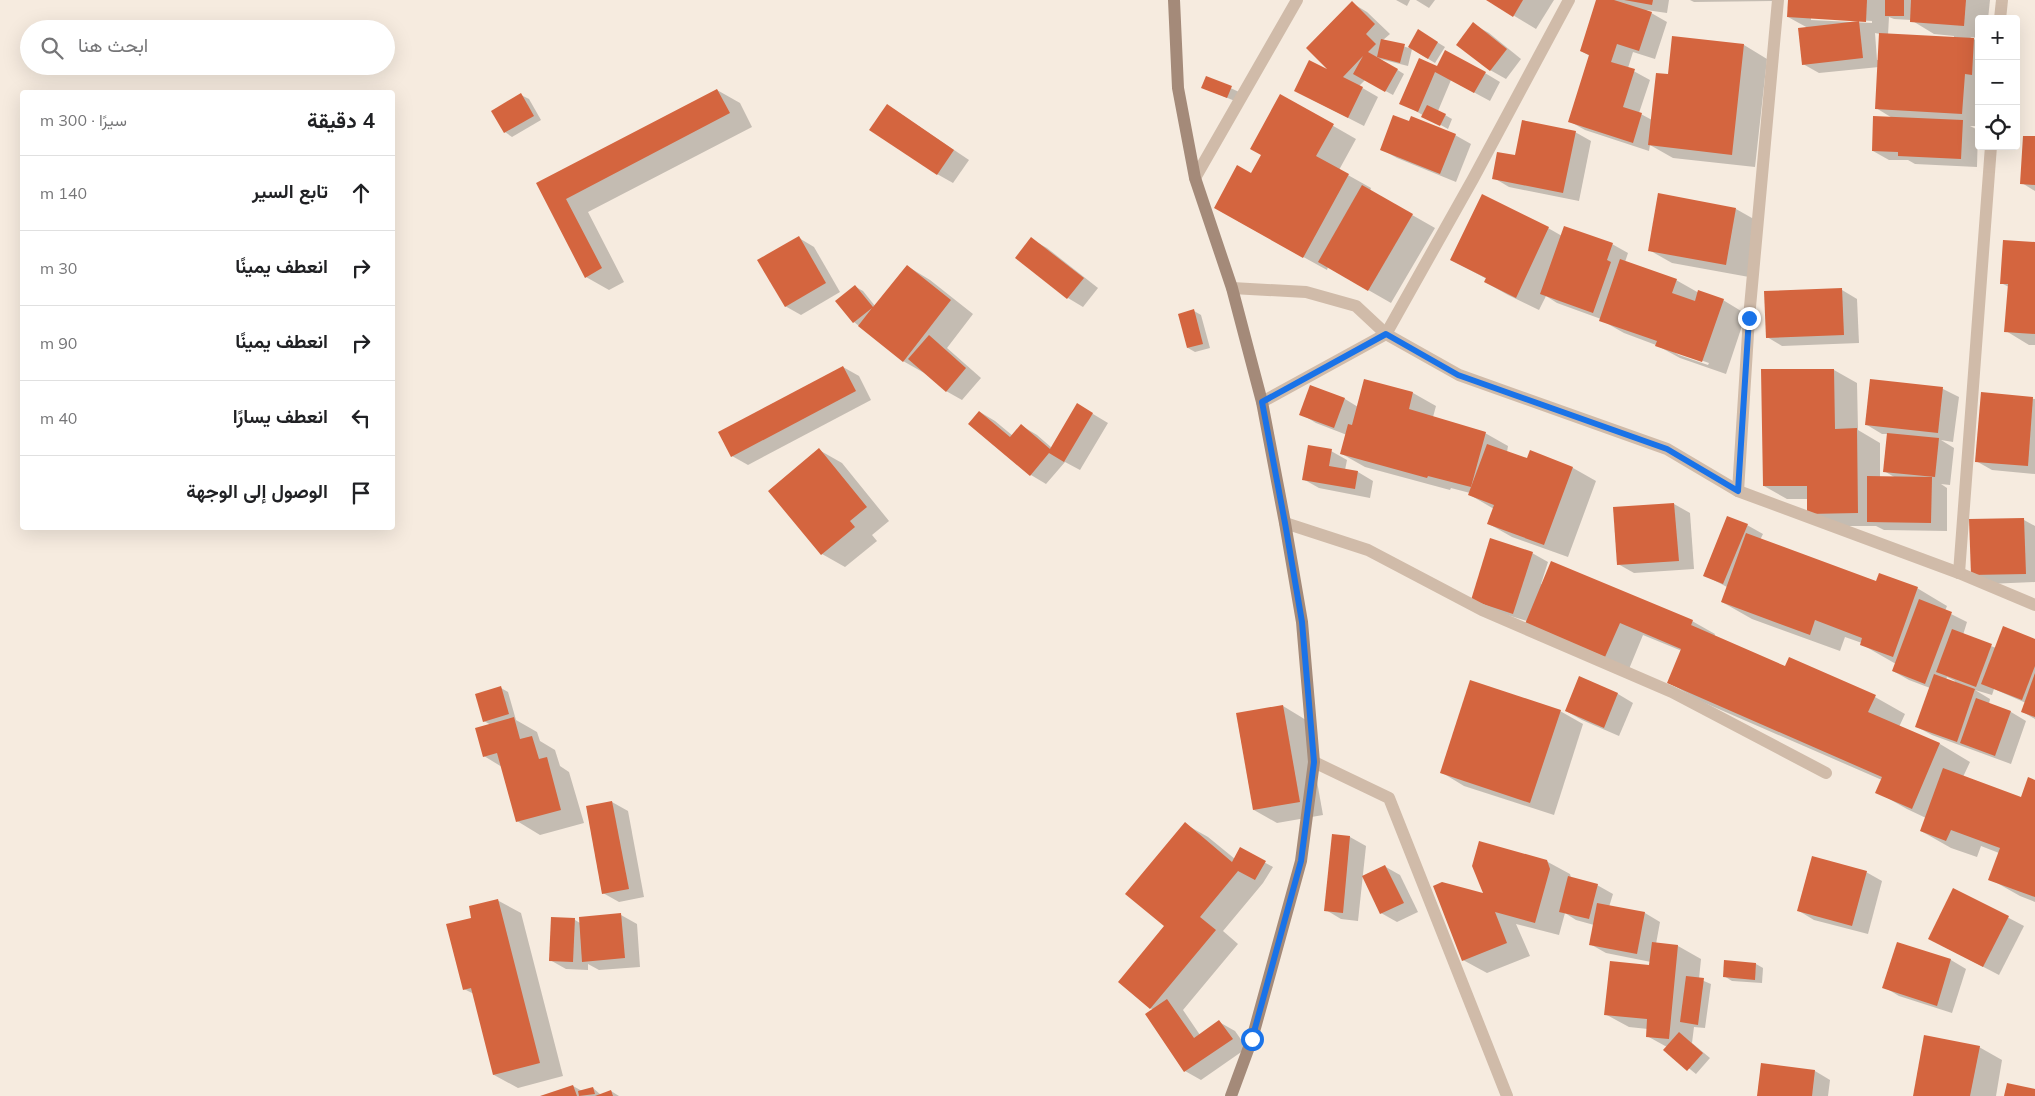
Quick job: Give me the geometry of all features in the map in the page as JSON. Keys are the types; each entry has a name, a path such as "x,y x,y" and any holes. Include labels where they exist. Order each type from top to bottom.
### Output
{"main road":[{"path":"1174,0 1178,88 1195,178 1232,288 1262,402 1285,523 1302,622 1314,762 1301,861 1252,1039 1230,1096"}],"street":[{"path":"1195,178 1298,0"},
{"path":"1262,402 1386,334 1473,179 1569,0"},
{"path":"1738,491 1749,318 1778,0"},
{"path":"2000,15 2002,0"},
{"path":"1959,573 1991,150"},
{"path":"1232,288 1306,292 1356,306 1386,334 1458,375 1667,449 1738,491 1959,573 2035,605"},
{"path":"1285,523 1368,550 1482,610 1672,692 1826,773"},
{"path":"1314,762 1389,798 1508,1096"}],"building":[{"path":"1486,0 1523,0 1513,17"},
{"path":"1596,0 1614,0 1652,12 1639,51 1617,44 1611,62 1635,69 1623,107 1642,113 1633,143 1568,122 1589,55 1580,51"},
{"path":"1624,0 1653,0 1652,5"},
{"path":"1788,0 1867,0 1866,22 1787,17"},
{"path":"1885,0 1904,0 1904,16 1885,16"},
{"path":"1911,0 1966,0 1964,26 1910,22"},
{"path":"1352,1 1375,24 1366,34 1376,44 1368,52 1398,69 1385,92 1353,74 1363,56 1343,77 1363,87 1348,118 1294,91 1309,60 1327,69 1306,48"},
{"path":"1859,21 1863,58 1802,65 1798,28"},
{"path":"1473,22 1507,49 1490,71 1456,45"},
{"path":"1418,29 1438,42 1428,59 1408,47"},
{"path":"1879,33 1974,38 1972,75 1965,74 1962,114 1875,109"},
{"path":"1672,36 1744,44 1732,155 1648,145 1656,73 1668,74"},
{"path":"1381,39 1405,44 1400,63 1377,57"},
{"path":"1445,50 1486,72 1474,93 1435,72 1418,112 1399,104 1419,58 1437,66"},
{"path":"1206,76 1232,86 1227,98 1201,88"},
{"path":"717,89 730,113 566,199 602,268 585,278 536,183"},
{"path":"521,93 534,116 504,133 491,111"},
{"path":"1280,94 1334,124 1316,156 1349,174 1303,258 1214,208 1237,165 1251,173 1261,155 1250,149"},
{"path":"887,104 954,150 937,175 869,130"},
{"path":"1427,105 1446,114 1440,126 1421,117"},
{"path":"1393,115 1409,121 1411,116 1456,134 1440,174 1380,150"},
{"path":"1873,116 1963,120 1961,159 1898,156 1898,152 1872,151"},
{"path":"1522,120 1576,131 1563,193 1492,179 1497,152 1515,155"},
{"path":"2023,136 2035,136 2035,185 2020,184"},
{"path":"1362,185 1413,214 1368,291 1318,262"},
{"path":"1658,193 1736,208 1726,265 1648,251"},
{"path":"1482,194 1549,227 1516,298 1484,282 1486,278 1450,260"},
{"path":"1564,226 1613,243 1607,260 1611,262 1593,313 1540,294"},
{"path":"799,236 826,283 785,307 757,260"},
{"path":"1031,237 1084,278 1067,299 1015,258"},
{"path":"2003,240 2035,242 2035,334 2004,332 2008,284 2000,284"},
{"path":"1620,259 1677,279 1672,293 1695,301 1698,290 1724,299 1702,362 1655,346 1657,341 1599,321"},
{"path":"907,265 951,300 903,362 858,326 872,308 853,323 835,301 855,285 873,307"},
{"path":"1842,288 1844,335 1766,338 1764,291"},
{"path":"1194,309 1203,344 1187,348 1178,314"},
{"path":"929,335 966,368 946,392 908,359"},
{"path":"843,366 856,391 731,457 718,432"},
{"path":"1761,369 1834,369 1835,429 1857,428 1858,513 1807,514 1807,486 1763,486"},
{"path":"1364,379 1413,392 1409,409 1486,432 1471,487 1428,476 1427,478 1340,454 1348,424 1352,425"},
{"path":"1870,379 1943,387 1938,433 1865,425"},
{"path":"1310,385 1345,398 1334,428 1299,415"},
{"path":"1981,392 2033,397 2028,466 1975,462"},
{"path":"1077,403 1093,413 1064,462 1049,453 1030,476 968,424 979,411 1010,437 1021,424 1050,449"},
{"path":"1887,433 1939,438 1935,477 1883,472"},
{"path":"1487,444 1527,458 1530,450 1573,467 1544,545 1487,524 1494,505 1468,495"},
{"path":"1308,445 1332,449 1329,466 1358,471 1355,489 1302,480"},
{"path":"819,448 867,507 850,521 855,527 821,555 768,491"},
{"path":"1867,476 1932,477 1931,523 1867,522"},
{"path":"1674,503 1679,561 1617,565 1613,507"},
{"path":"1727,516 1748,524 1723,584 1703,576"},
{"path":"2024,518 2026,574 1971,575 1969,519"},
{"path":"1746,533 1876,581 1879,573 1918,587 1893,657 1860,645 1862,638 1815,620 1810,635 1721,602"},
{"path":"1490,538 1533,552 1513,614 1471,600"},
{"path":"1551,561 1693,620 1691,625 1785,666 1789,657 1876,695 1868,712 1940,743 1912,809 1875,793 1882,777 1667,683 1681,649 1620,623 1605,657 1525,624"},
{"path":"1919,599 1952,612 1925,684 1892,671"},
{"path":"2003,626 2035,639 2035,666 2022,700 1981,684"},
{"path":"1952,629 1992,644 1976,687 1936,672"},
{"path":"2035,673 2035,717 2021,712"},
{"path":"1934,674 1975,689 1957,742 1915,727"},
{"path":"1579,676 1618,693 1604,728 1565,711"},
{"path":"1470,680 1561,710 1530,803 1440,773"},
{"path":"501,686 509,714 483,722 475,694"},
{"path":"1976,698 2011,711 1995,756 1960,743"},
{"path":"1283,705 1300,802 1253,810 1236,713"},
{"path":"514,717 520,739 532,736 539,759 547,757 561,810 516,822 497,753 483,757 475,728"},
{"path":"1943,768 2021,797 2028,777 2035,780 2035,897 1988,880 2000,848 1951,830 1946,841 1920,831"},
{"path":"612,801 629,889 602,894 586,806"},
{"path":"1185,822 1232,862 1240,847 1266,861 1255,880 1238,871 1200,917 1216,930 1150,1009 1118,982 1164,926 1125,894"},
{"path":"1332,834 1350,836 1343,913 1324,911"},
{"path":"1479,841 1547,860 1550,869 1535,923 1495,912 1507,943 1462,961 1433,886 1442,882 1483,893 1472,866"},
{"path":"1812,856 1867,871 1852,926 1797,911"},
{"path":"1385,865 1404,903 1380,914 1362,876"},
{"path":"1568,876 1598,884 1589,919 1559,912"},
{"path":"1953,888 2009,916 1983,967 1928,939"},
{"path":"498,899 540,1063 493,1075 471,988 463,990 446,924 471,918 469,906"},
{"path":"1597,903 1645,912 1637,954 1589,945"},
{"path":"621,913 625,958 582,962 579,917"},
{"path":"551,917 575,918 573,962 549,961"},
{"path":"1652,942 1678,945 1669,1039 1646,1037 1647,1019 1604,1015 1610,961 1649,965"},
{"path":"1897,942 1951,959 1937,1006 1882,988"},
{"path":"1724,960 1756,963 1755,980 1723,977"},
{"path":"1686,976 1704,978 1698,1025 1680,1022"},
{"path":"1167,999 1194,1038 1219,1020 1233,1039 1184,1072 1145,1014"},
{"path":"1679,1032 1703,1053 1687,1071 1663,1050"},
{"path":"1924,1035 1980,1046 1970,1096 1913,1096"},
{"path":"1761,1063 1815,1070 1812,1096 1757,1096"},
{"path":"2007,1083 2035,1089 2035,1096 2004,1096"},
{"path":"573,1085 577,1096 540,1096"},
{"path":"593,1087 595,1094 579,1096 578,1091"},
{"path":"611,1090 613,1096 595,1096"}],"route":[{"path":"1252,1039 1301,861 1314,762 1302,622 1262,402 1386,334 1458,375 1667,449 1738,491 1749,318"}]}
